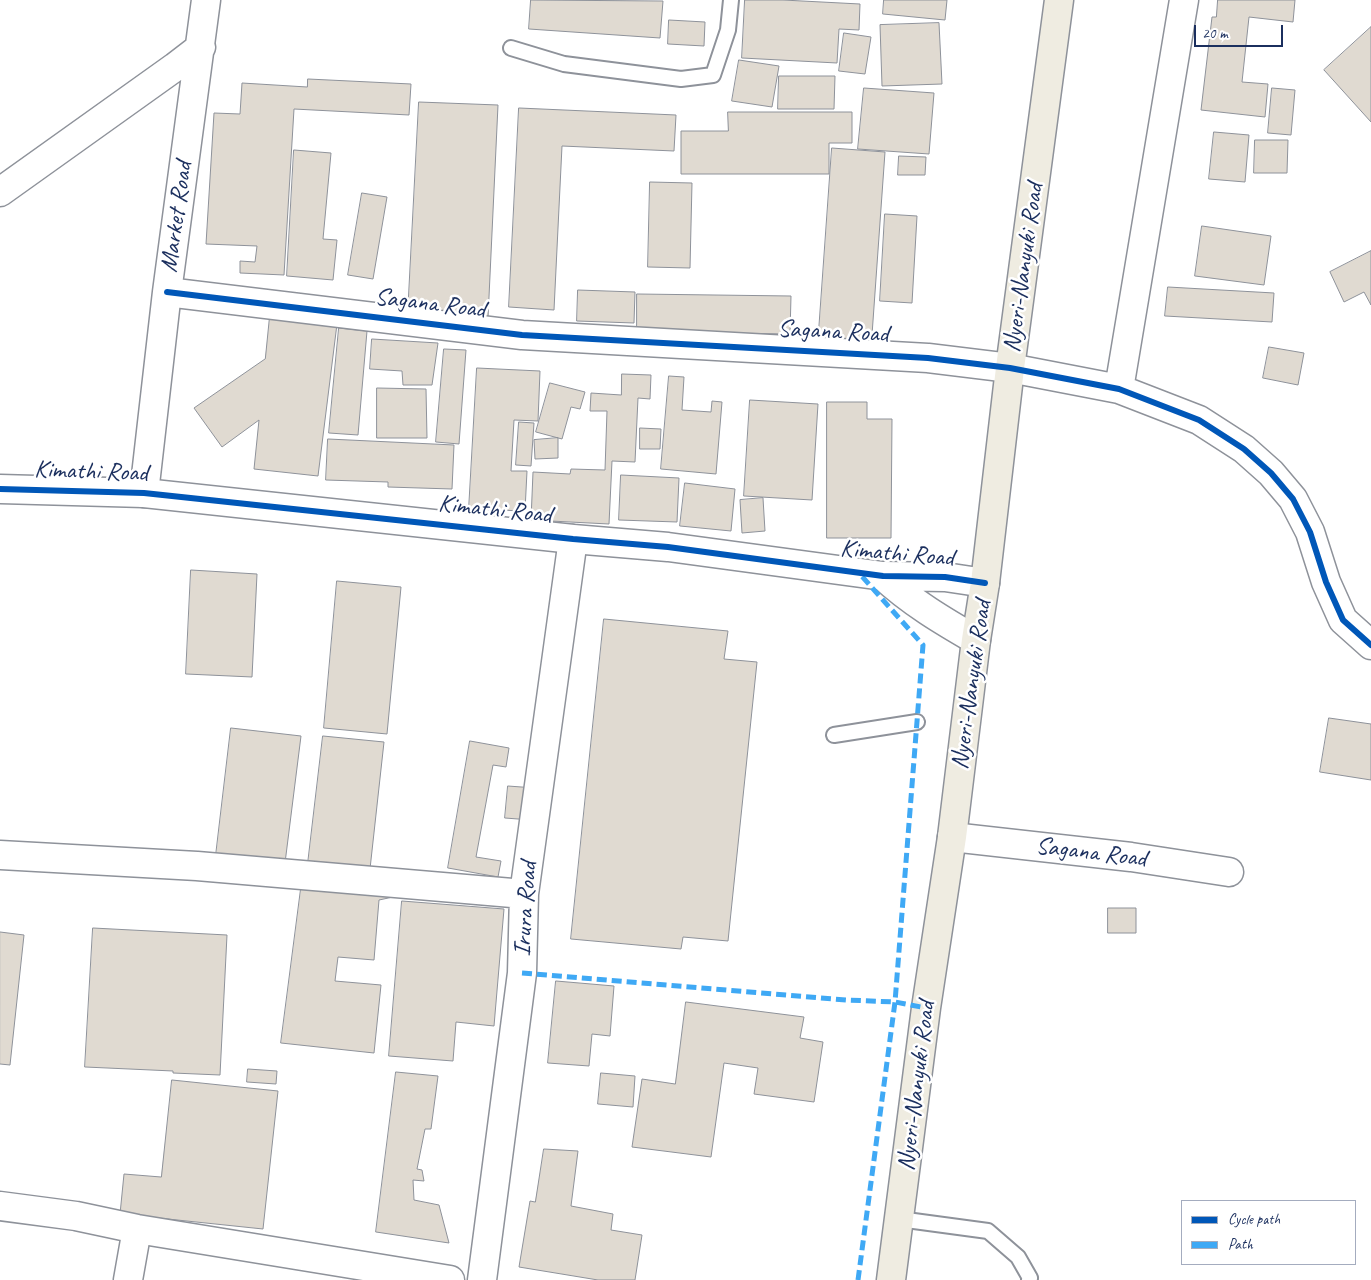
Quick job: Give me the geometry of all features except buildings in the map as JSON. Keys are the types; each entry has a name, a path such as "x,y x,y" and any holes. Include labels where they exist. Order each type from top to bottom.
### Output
{"highway":[{"name":"Nyeri-Nanyuki Road","path":"891,1280 926,1008 952,837 976,640 985,583 1010,368 1059,0"}],"street":[{"name":"Market Road","path":"144,493 167,292 206,0"},
{"path":"1119,389 1184,0"},
{"path":"0,192 201,47"},
{"name":"Sagana Road","path":"167,292 522,335 928,358 1010,368 1119,389 1199,420 1244,449 1271,473 1294,499 1310,532 1326,582 1343,620 1371,645"},
{"name":"Kimathi Road","path":"0,489 144,493 668,548 882,576 944,576 985,583"},
{"name":"Irura Road","path":"482,1280 522,972 524,894 573,539"},
{"name":"Kimathi Road","path":"882,576 900,592 936,617 976,640"},
{"name":"Sagana Road","path":"952,837 1131,856 1229,872"},
{"path":"0,855 197,866 524,894"},
{"path":"0,1206 76,1216 137,1229 450,1280"},
{"path":"128,1280 137,1229"}],"lane":[{"path":"511,48 564,64 681,79 713,75 728,30 731,0"},
{"path":"834,735 917,722"},
{"path":"899,1219 988,1231 1018,1256 1030,1278 1029,1280"}],"marked path":[{"path":"858,1280 895,1002 923,645 859,573"},
{"path":"522,973 846,1000 895,1002 926,1008"}],"cycle path":[{"path":"167,292 522,335 928,358 1010,368 1119,389 1199,420 1244,449 1271,473 1293,499 1310,532 1326,582 1343,620 1371,645"},
{"path":"0,489 144,493 573,539 668,547 883,576 945,577 985,583"}]}
